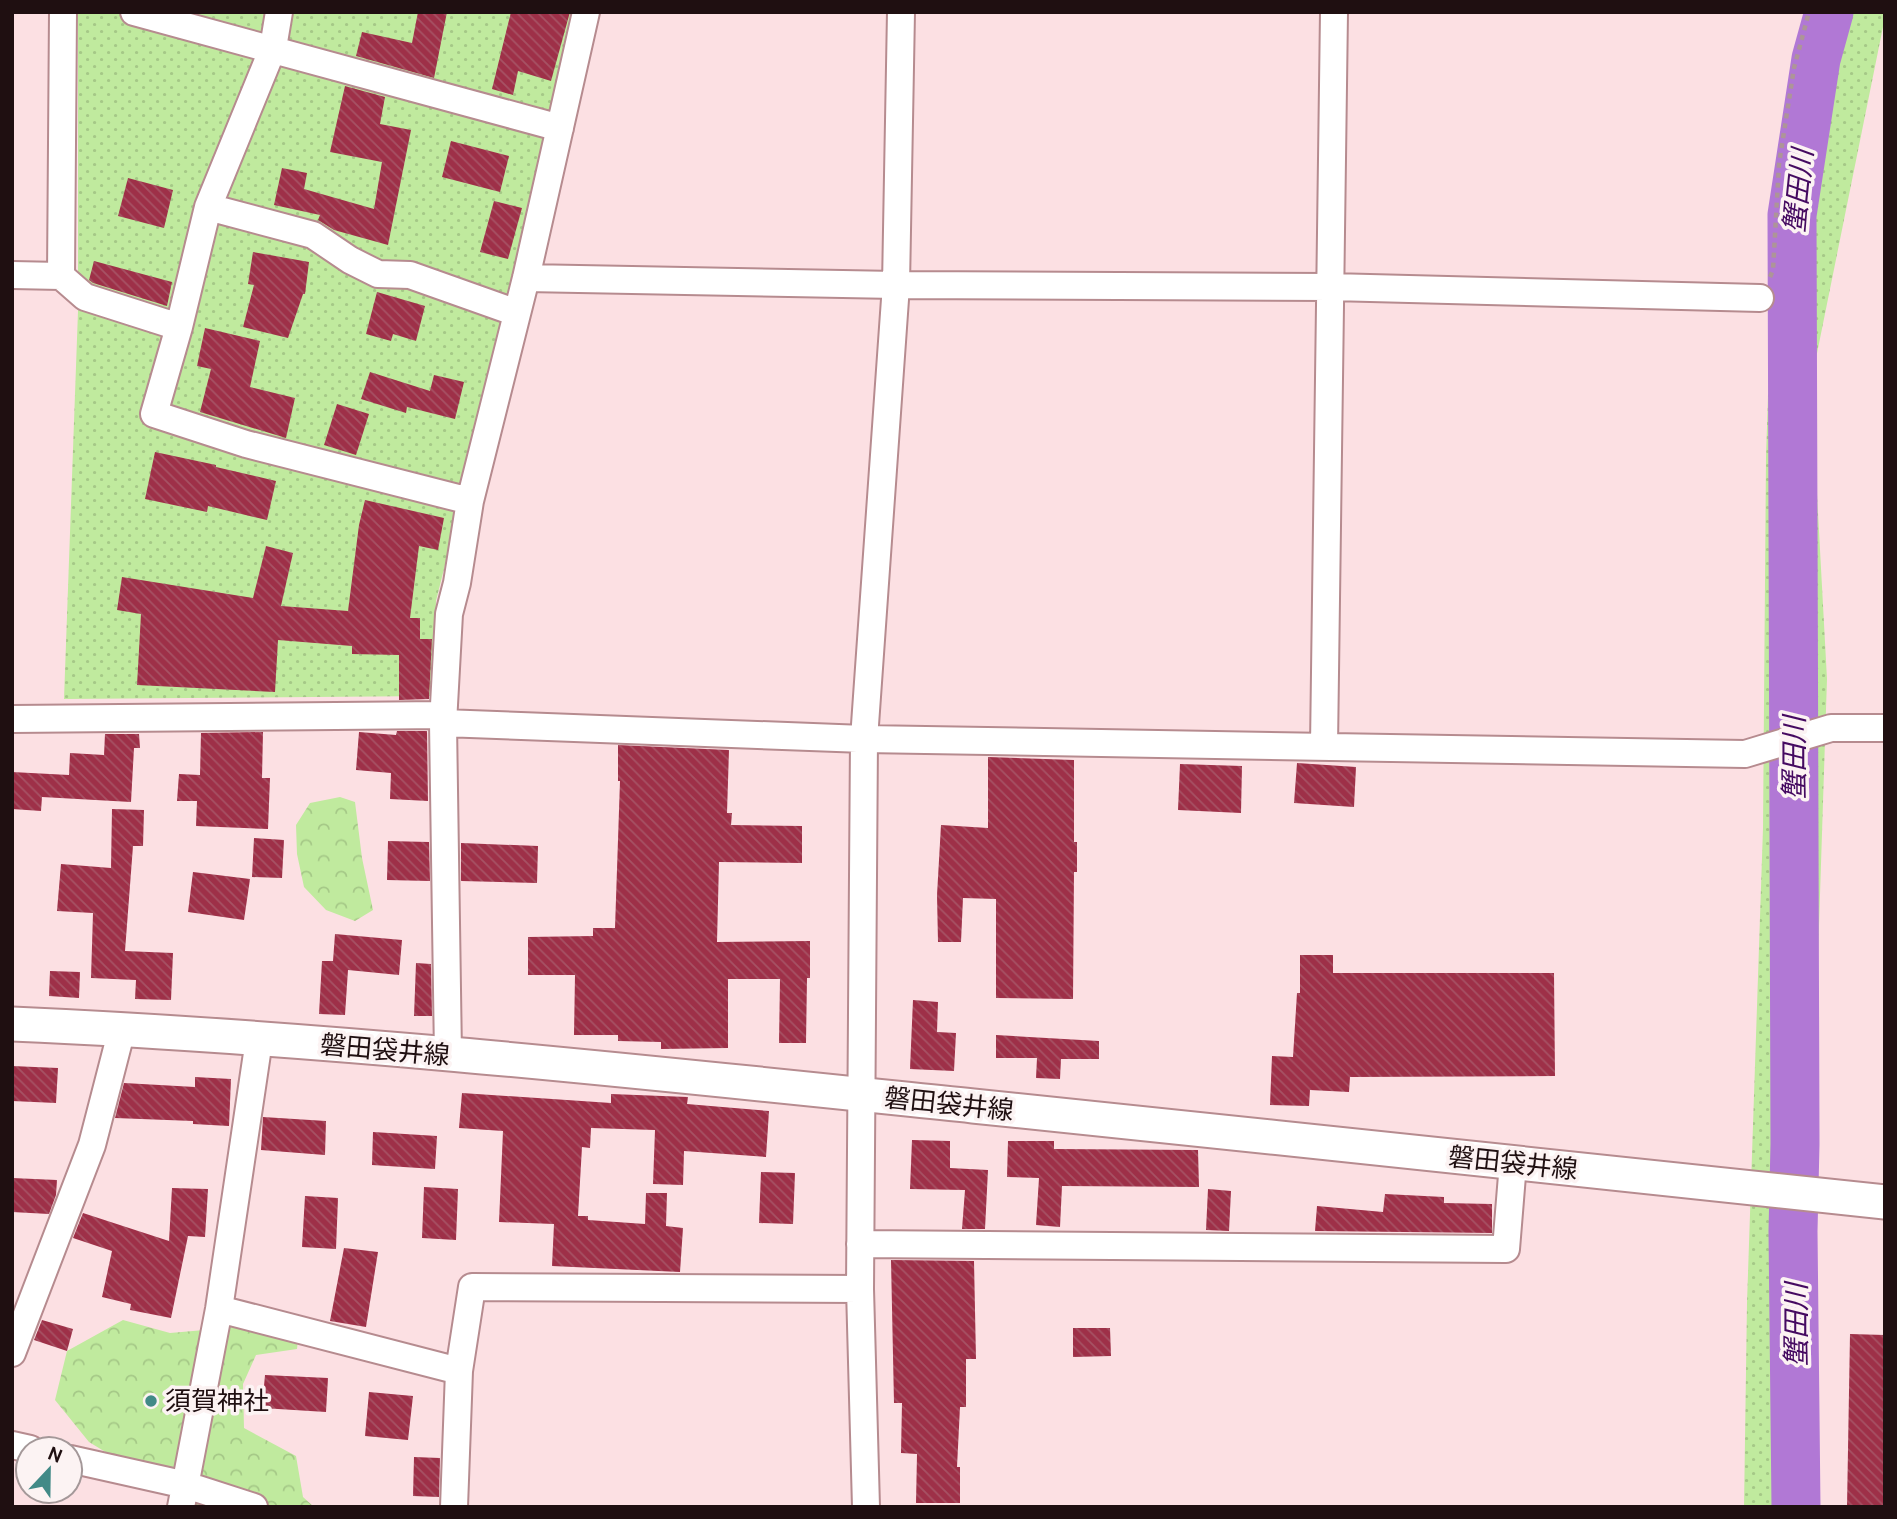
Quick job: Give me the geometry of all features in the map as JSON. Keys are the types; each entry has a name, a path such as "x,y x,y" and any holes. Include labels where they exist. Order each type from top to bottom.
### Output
{"main road":[{"name":"磐田袋井線","path":"12,1024 122,1029 448,1055 861,1095 1885,1202"}],"street":[{"path":"61,275 63,12"},
{"path":"134,12 560,128"},
{"path":"279,12 273,48 208,207 179,327 154,414 246,444 470,501"},
{"path":"448,1055 443,719 449,614 457,583 470,501 526,278 586,12"},
{"path":"866,1507 860,1289 864,739 896,285 901,12"},
{"path":"1324,746 1334,12"},
{"path":"208,207 313,234 377,274 410,275 517,313"},
{"path":"12,275 61,275 85,297 179,327"},
{"path":"526,278 896,285 1331,287 1760,298"},
{"path":"12,719 443,719 864,739 1745,754 1830,728 1885,728"},
{"path":"12,1353 92,1145 122,1029"},
{"path":"184,1496 219,1308 259,1040"},
{"path":"860,1244 1506,1249 1513,1163"},
{"path":"454,1507 459,1371 472,1287 860,1289"},
{"path":"219,1308 459,1371"},
{"path":"84,1464 184,1496 254,1507"}],"path":[{"path":"1760,298 1773,270 1779,164 1794,68 1809,12"}],"green space":[{"path":"78,12 583,12 436,601 434,696 64,699 78,311"},
{"path":"1814,12 1885,12 1885,17 1811,383 1827,679 1806,1327 1813,1507 1744,1507 1747,1303 1763,828 1766,457 1772,271 1779,164"},
{"path":"340,797 355,802 362,858 373,910 355,921 326,910 304,887 297,854 296,825 310,803"},
{"path":"123,1320 170,1333 216,1329 264,1320 299,1330 297,1349 256,1355 243,1384 244,1428 296,1456 303,1497 314,1507 196,1507 89,1442 55,1400 67,1351"}],"building":[{"path":"418,12 447,12 434,78 356,56 362,32 412,43"},
{"path":"511,12 570,12 551,81 518,71 513,95 492,89"},
{"path":"345,86 385,97 380,124 411,130 388,245 334,230 318,220 320,215 274,205 282,168 307,173 304,189 374,209 382,162 330,152"},
{"path":"451,141 509,156 500,192 442,177"},
{"path":"128,178 173,190 164,228 118,216"},
{"path":"494,201 522,208 508,259 480,252"},
{"path":"253,252 309,262 305,294 288,338 243,327 254,285 248,284"},
{"path":"94,261 172,282 167,306 93,283 89,280"},
{"path":"377,292 425,306 416,341 393,334 391,341 366,334"},
{"path":"205,328 260,341 250,387 295,398 286,438 200,412 211,369 197,366"},
{"path":"370,372 430,391 434,375 464,382 455,419 407,407 406,413 361,399"},
{"path":"337,404 369,414 356,455 324,445"},
{"path":"155,452 276,481 267,520 208,506 207,512 145,499"},
{"path":"365,500 444,518 438,550 419,546 410,618 420,618 420,639 432,639 429,699 399,700 399,655 352,654 352,646 278,640 275,692 137,685 141,614 117,610 122,577 253,598 266,546 293,553 281,606 348,611 359,525"},
{"path":"397,731 427,731 428,801 390,799 391,773 356,770 359,732 396,735"},
{"path":"263,732 262,778 270,778 268,829 196,826 197,801 177,801 179,774 200,775 201,733"},
{"path":"105,734 139,734 140,748 134,748 131,802 42,797 41,811 12,809 12,772 69,775 70,753 104,755"},
{"path":"618,745 729,750 727,813 732,813 731,825 802,826 802,863 719,862 717,942 810,941 806,1043 779,1043 780,979 728,979 728,1048 661,1049 661,1042 618,1041 618,1035 574,1035 575,975 528,975 528,937 593,936 593,928 615,928 620,781"},
{"path":"988,757 1074,760 1074,842 1077,842 1077,872 1074,872 1073,999 996,998 996,899 963,898 961,942 938,942 937,895 941,825 988,828"},
{"path":"1297,763 1356,767 1354,807 1294,803"},
{"path":"1180,764 1242,766 1241,813 1178,810"},
{"path":"112,809 144,810 143,846 133,846 125,951 173,953 171,1000 135,999 136,980 91,978 93,913 57,911 61,864 111,868"},
{"path":"254,838 284,840 282,878 252,877"},
{"path":"388,841 429,842 430,881 387,880"},
{"path":"461,843 538,846 537,883 461,881"},
{"path":"193,872 250,879 244,920 188,912"},
{"path":"335,934 402,940 399,975 348,970 345,1015 319,1014 322,961 333,961"},
{"path":"1300,955 1333,955 1333,973 1554,973 1555,1076 1350,1077 1349,1092 1310,1090 1309,1106 1270,1105 1272,1056 1293,1057 1297,993 1300,993"},
{"path":"416,963 431,964 432,1016 414,1016"},
{"path":"50,971 80,972 79,998 49,996"},
{"path":"913,1000 938,1002 937,1032 956,1033 954,1071 910,1069"},
{"path":"996,1035 1099,1041 1099,1059 1061,1059 1060,1079 1036,1078 1037,1058 996,1058"},
{"path":"12,1066 58,1068 56,1103 12,1101"},
{"path":"195,1077 231,1079 229,1126 193,1124 193,1121 115,1118 124,1083 195,1087"},
{"path":"462,1093 611,1103 611,1094 688,1097 687,1104 769,1111 766,1157 684,1151 683,1185 653,1184 655,1130 591,1128 590,1148 582,1147 578,1216 588,1216 588,1220 645,1224 646,1193 667,1193 666,1226 683,1228 680,1272 552,1266 554,1224 499,1222 503,1131 459,1128"},
{"path":"263,1117 326,1121 325,1155 261,1150"},
{"path":"373,1132 437,1136 435,1169 372,1165"},
{"path":"912,1140 950,1141 950,1168 988,1170 985,1229 962,1229 965,1190 910,1189"},
{"path":"1008,1141 1054,1141 1054,1149 1198,1150 1199,1187 1062,1186 1060,1227 1036,1225 1039,1178 1007,1177"},
{"path":"761,1172 795,1173 793,1224 759,1223"},
{"path":"12,1178 57,1180 56,1195 49,1214 12,1212"},
{"path":"424,1187 458,1189 456,1240 422,1238"},
{"path":"172,1188 208,1189 205,1237 188,1236 171,1318 130,1310 131,1304 102,1297 112,1251 73,1238 83,1213 169,1241"},
{"path":"1208,1189 1231,1191 1229,1231 1206,1230"},
{"path":"1385,1194 1444,1197 1444,1203 1492,1204 1492,1233 1315,1231 1317,1206 1383,1212"},
{"path":"305,1196 338,1198 336,1249 302,1247"},
{"path":"344,1248 378,1252 366,1327 330,1321"},
{"path":"891,1260 974,1261 976,1359 966,1359 966,1407 960,1407 957,1467 960,1467 960,1503 916,1503 917,1454 901,1453 902,1403 894,1403"},
{"path":"42,1320 73,1329 67,1351 34,1340"},
{"path":"1073,1328 1110,1328 1111,1356 1073,1357"},
{"path":"1850,1334 1885,1335 1885,1507 1847,1507"},
{"path":"265,1375 328,1378 326,1412 262,1408"},
{"path":"369,1392 413,1396 408,1440 365,1436"},
{"path":"414,1457 440,1458 439,1497 413,1496"}],"waterway":[{"name":"蟹田川","path":"1796,1507 1793,1231 1792,215 1816,59 1829,12"}],"place":[{"name":"須賀神社","path":"151,1401"}]}
